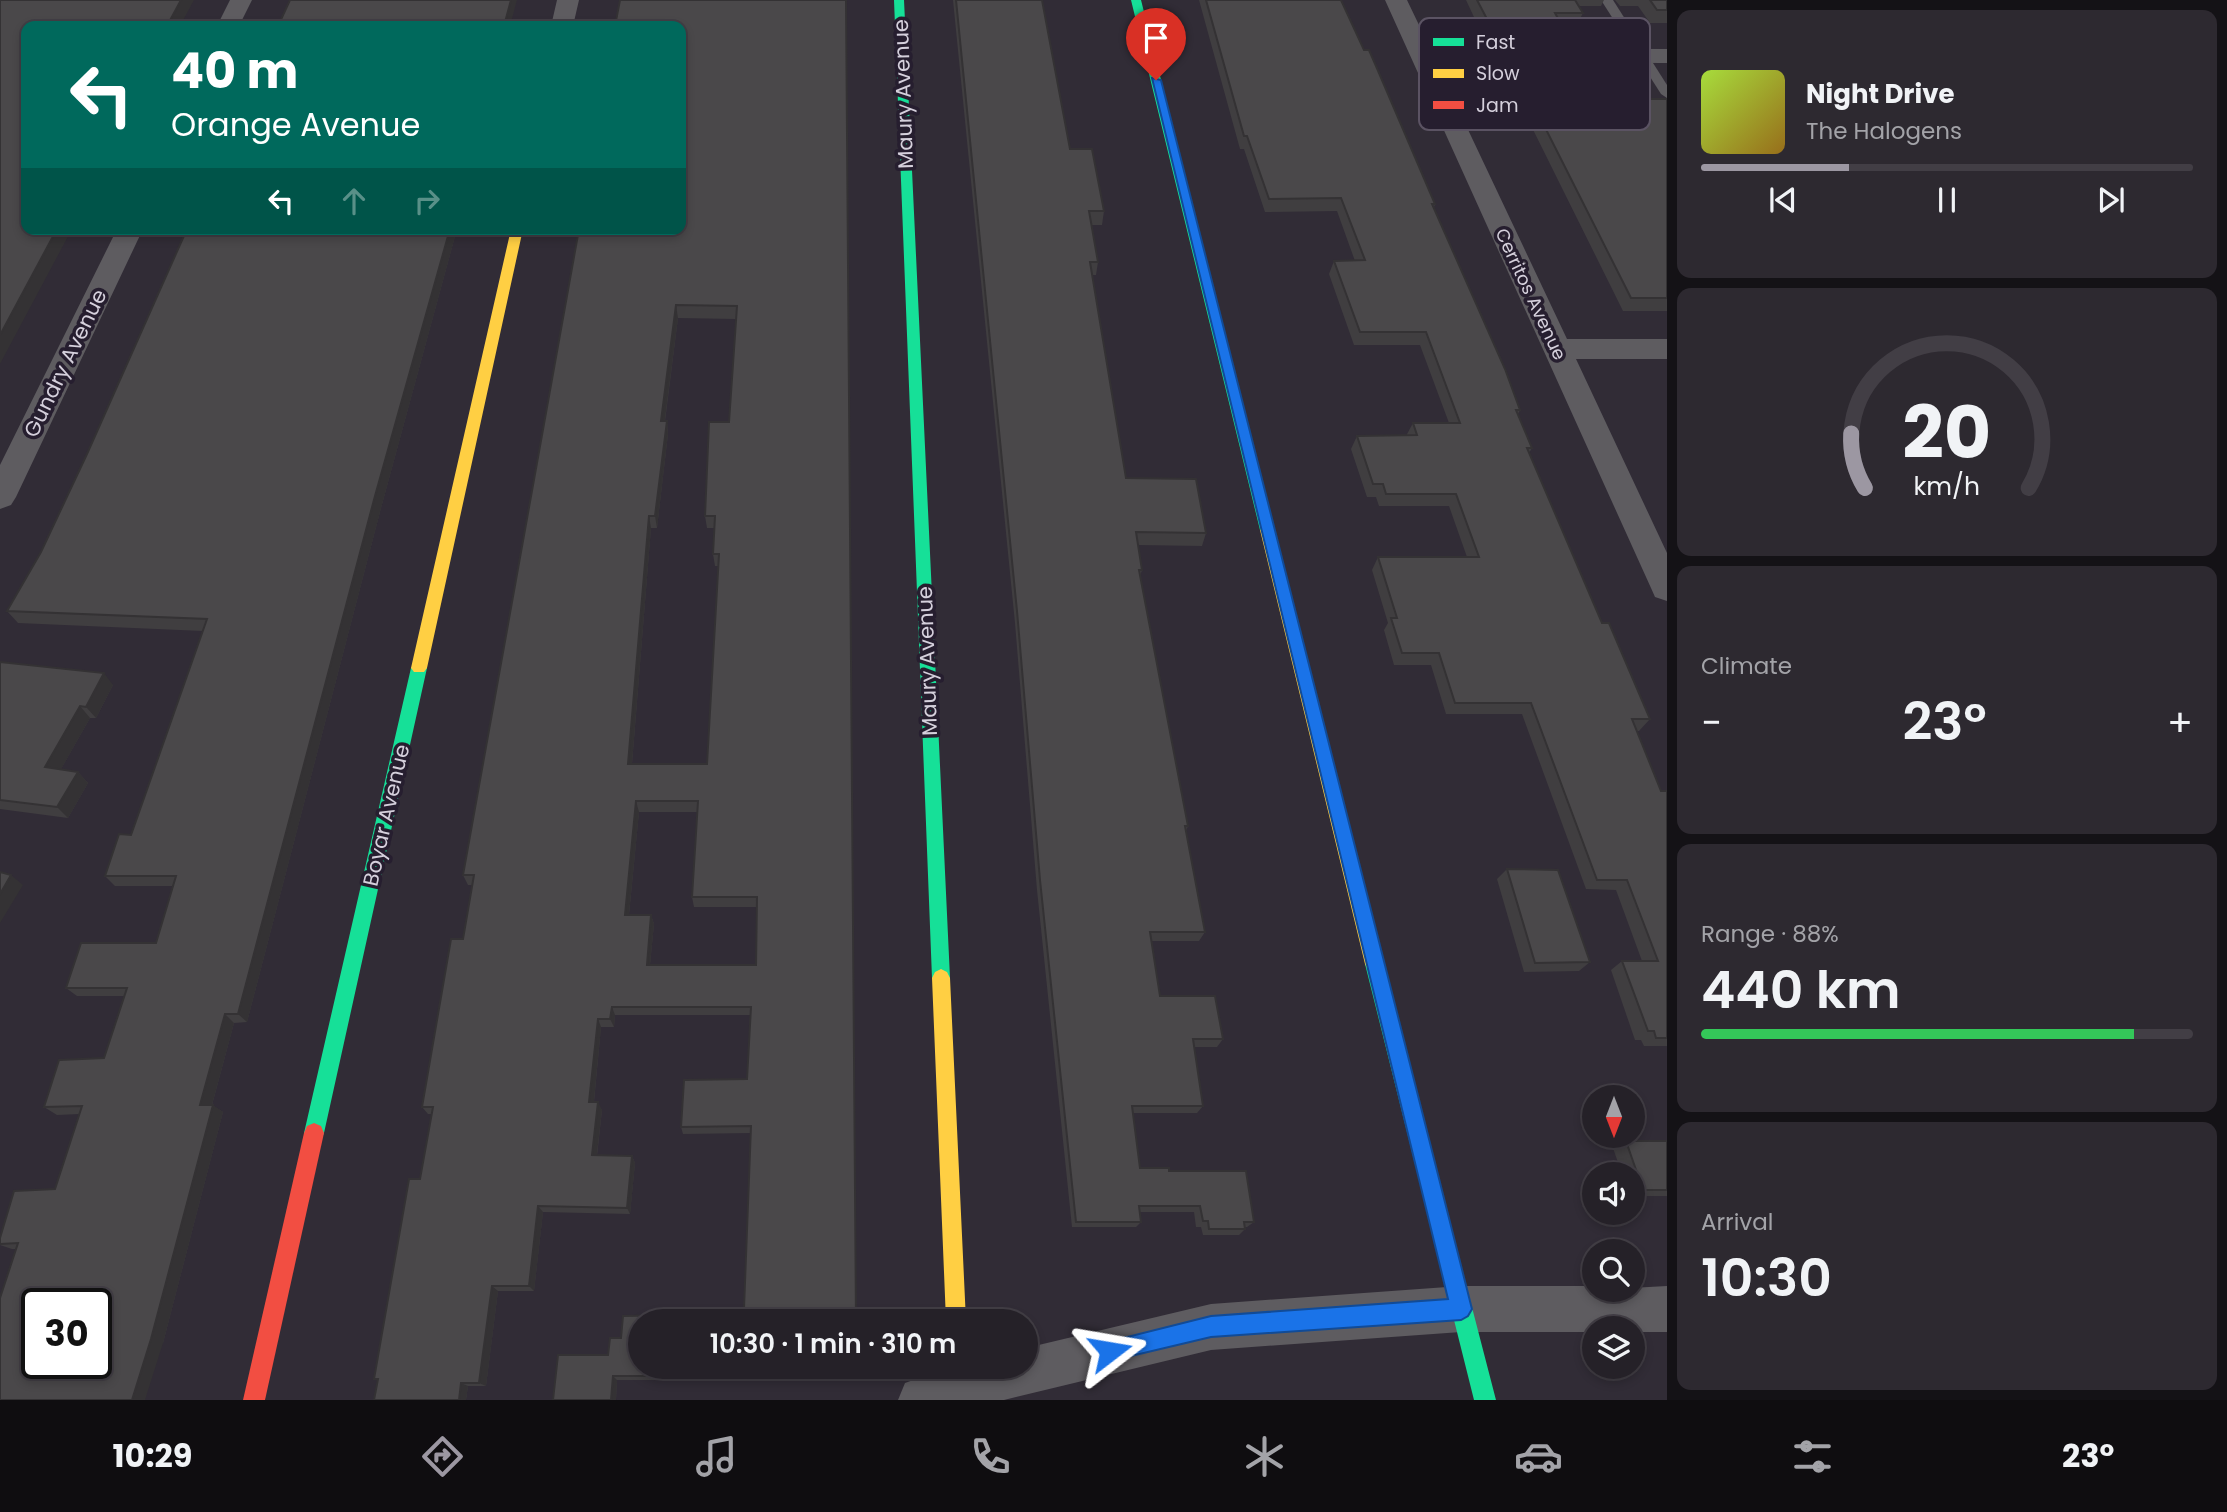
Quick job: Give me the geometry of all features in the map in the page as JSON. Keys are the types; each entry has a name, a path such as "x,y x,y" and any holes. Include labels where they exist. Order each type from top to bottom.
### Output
{"street":[{"path":"230,21 241,0"},
{"path":"563,21 568,0"},
{"name":"Maury Avenue","path":"899,0 955,1309"},
{"path":"1136,0 1485,1400"},
{"name":"Cerritos Avenue","path":"1396,0 1419,51"},
{"name":"Cerritos Avenue","path":"1455,130 1667,589"},
{"name":"Gundry Avenue","path":"0,497 127,235"},
{"name":"Boyar Avenue","path":"254,1400 516,235"},
{"path":"1556,349 1667,349"},
{"path":"946,1385 1211,1327 1461,1309 1667,1309"}],"lane":[{"path":"1607,0 1618,18"},
{"path":"1650,68 1667,94"}],"building":[{"path":"0,0 181,0 170,21 21,21 21,235 54,235 0,335"},
{"path":"290,0 511,0 505,21 280,21"},
{"path":"620,0 846,0 856,1309 744,1308 751,1126 681,1127 684,1080 747,1079 751,1007 612,1007 610,1019 598,1019 589,1102 598,1102 592,1155 632,1156 627,1208 538,1206 529,1286 492,1286 479,1383 461,1383 459,1400 374,1400 378,1379 374,1379 409,1179 420,1179 433,1107 422,1107 451,939 463,939 474,875 463,875 578,235 686,235 686,21 616,21","holes":["676,305 737,306 729,422 709,422 705,516 715,516 713,554 719,554 707,764 628,764 649,516 655,516 667,421 661,421","636,801 698,801 692,897 757,897 756,965 647,965 651,915 625,915"]},
{"path":"956,0 1042,0 1070,149 1092,149 1104,211 1089,211 1098,262 1090,262 1126,478 1196,479 1206,533 1136,532 1142,570 1139,570 1188,826 1185,826 1205,932 1150,932 1160,996 1215,996 1223,1039 1193,1039 1203,1106 1132,1106 1140,1168 1169,1168 1169,1171 1246,1171 1254,1222 1244,1222 1245,1229 1209,1229 1208,1221 1203,1221 1200,1206 1139,1206 1141,1222 1076,1222 1040,880 1017,611"},
{"path":"1206,0 1341,0 1364,50 1369,50 1435,204 1432,204 1505,369 1520,410 1516,410 1532,448 1527,448 1602,623 1609,623 1650,719 1632,719 1661,791 1667,791 1667,1038 1656,1038 1654,1031 1648,1031 1622,961 1658,961 1627,880 1597,880 1531,703 1455,703 1439,653 1402,653 1391,618 1397,618 1378,557 1479,557 1456,494 1386,494 1383,484 1373,484 1357,436 1417,435 1413,423 1460,423 1426,332 1360,332 1334,261 1365,260 1341,198 1269,199 1247,136 1244,136"},
{"path":"1477,0 1575,0 1583,13 1555,13 1558,18 1486,18"},
{"path":"1650,0 1667,0 1667,10 1657,10"},
{"path":"1650,99 1667,99 1667,298 1631,298 1546,130 1650,130"},
{"path":"184,235 448,235 375,496 238,1014 225,1014 200,1105 213,1105 151,1339 132,1400 0,1400 0,1298 18,1243 0,1244 0,1238 14,1191 55,1189 82,1106 44,1107 59,1060 104,1058 127,988 66,988 81,943 156,943 176,876 105,876 119,834 131,835 207,619 7,611 41,552"},
{"path":"0,662 104,673 86,707 80,706 45,767 78,772 57,807 0,800"},
{"path":"1507,869 1558,870 1590,962 1535,963"},
{"path":"0,872 11,875 0,894"},
{"path":"1645,1141 1667,1141 1667,1190 1645,1190 1645,1162 1633,1162 1628,1148 1645,1148"},
{"path":"623,1316 628,1316 628,1376 613,1376 611,1400 553,1400 558,1355 608,1355 610,1338 621,1338"}],"traffic: fast":[{"path":"899,0 941,978"},
{"path":"1136,0 1267,530"},
{"path":"314,1133 419,668"},
{"path":"1374,964 1485,1400"}],"traffic: slow":[{"path":"419,668 516,235"},
{"path":"1267,530 1374,964"},
{"path":"941,978 955,1309"}],"traffic: jam":[{"path":"254,1400 314,1133"}],"route":[{"path":"1110,1351 1211,1327 1461,1309 1156,80"}]}
